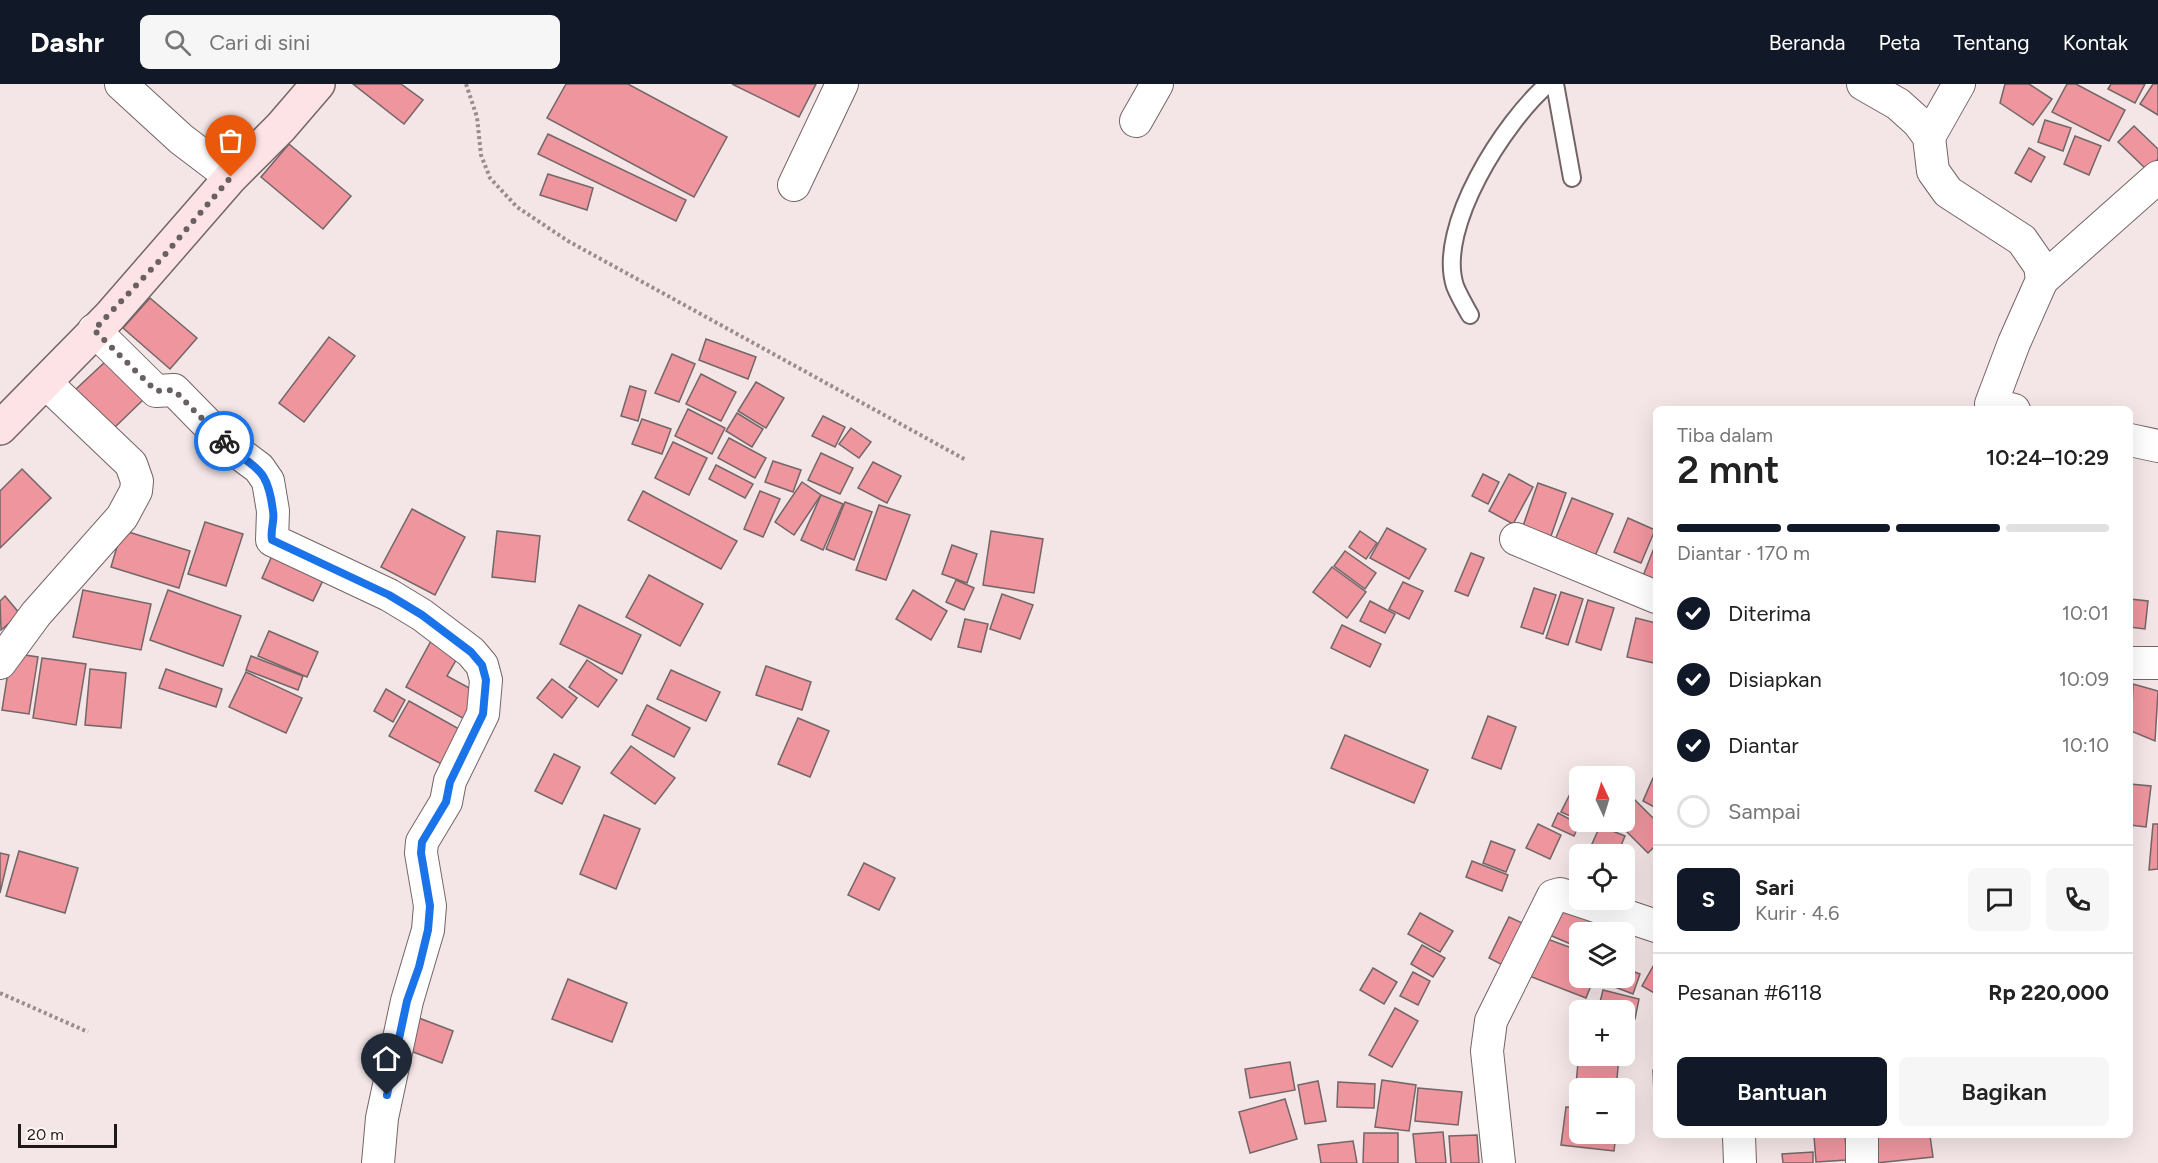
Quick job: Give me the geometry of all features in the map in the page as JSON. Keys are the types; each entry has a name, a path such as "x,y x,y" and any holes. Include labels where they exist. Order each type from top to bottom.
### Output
{"main road":[{"path":"0,428 162,258 231,177 281,127 318,84"}],"street":[{"path":"121,84 181,139 231,177"},
{"path":"794,185 842,84"},
{"path":"1136,121 1157,84"},
{"path":"1863,84 1898,104 1929,137"},
{"path":"1959,84 1929,137 1933,171 1948,192 2022,240 2040,266 2042,280"},
{"path":"1998,406 2014,343 2042,280 2158,177"},
{"path":"94,330 156,391 174,390 228,446 259,468 268,481 273,511 272,540 406,605 471,652 482,665 487,689 483,714 450,782 446,802 422,842 421,853 430,906 428,930 419,967 407,1001 382,1118 378,1163"},
{"path":"0,663 36,614 122,517 136,491 137,481 132,464 45,382"},
{"path":"2133,441 2158,446"},
{"path":"1516,539 1653,596"},
{"path":"2133,663 2158,663"},
{"path":"1499,1163 1486,1051 1488,1034 1491,1022 1553,896 1560,894 1653,925"},
{"path":"1739,1138 1740,1163"},
{"path":"1862,1138 1862,1163"}],"lane":[{"path":"1470,315 1455,285 1453,242 1475,179 1528,102 1548,84"},
{"path":"1555,84 1572,178"}],"path":[{"path":"466,84 477,117 481,155 490,178 517,207 568,241 966,460"},
{"path":"0,993 88,1032"}],"building":[{"path":"353,84 401,84 423,100 404,124"},
{"path":"566,84 628,84 727,137 694,197 547,118"},
{"path":"732,84 816,84 799,117"},
{"path":"2005,84 2029,84 2052,99 2033,125 2000,103"},
{"path":"2067,84 2076,84 2125,110 2109,141 2052,112"},
{"path":"2111,84 2145,84 2135,103 2108,89"},
{"path":"2153,84 2158,84 2158,115 2140,104"},
{"path":"2045,120 2071,128 2063,151 2038,142"},
{"path":"2134,126 2158,149 2158,159 2147,170 2118,142"},
{"path":"548,134 686,200 676,221 538,154"},
{"path":"2075,136 2101,146 2089,175 2064,164"},
{"path":"289,144 351,196 323,229 261,177"},
{"path":"2029,148 2045,157 2031,182 2015,173"},
{"path":"548,174 593,188 587,210 540,195"},
{"path":"150,298 197,338 170,369 123,328"},
{"path":"329,337 355,356 304,422 279,403"},
{"path":"706,339 756,357 748,379 699,360"},
{"path":"672,354 695,364 679,402 655,393"},
{"path":"107,360 145,398 113,429 75,390"},
{"path":"701,374 736,392 721,421 686,404"},
{"path":"756,382 784,398 766,428 738,411"},
{"path":"630,386 646,391 638,421 621,416"},
{"path":"688,409 725,428 712,454 675,436"},
{"path":"737,413 763,429 752,447 726,431"},
{"path":"823,416 845,427 835,447 812,436"},
{"path":"642,419 671,429 662,454 632,444"},
{"path":"851,428 871,442 859,458 839,444"},
{"path":"729,438 766,458 755,478 718,458"},
{"path":"673,442 707,458 689,495 655,478"},
{"path":"821,453 853,468 840,494 808,480"},
{"path":"773,461 801,470 793,492 765,482"},
{"path":"873,462 901,476 887,503 858,488"},
{"path":"716,465 753,484 745,498 709,479"},
{"path":"22,469 51,498 0,548 0,491"},
{"path":"1483,474 1499,482 1488,504 1472,496"},
{"path":"1509,474 1533,487 1513,524 1489,511"},
{"path":"802,482 821,495 794,535 775,522"},
{"path":"1538,483 1566,493 1551,536 1523,526"},
{"path":"643,491 737,541 721,569 628,520"},
{"path":"760,491 780,499 763,537 744,529"},
{"path":"821,495 843,504 823,550 801,540"},
{"path":"1572,498 1613,514 1595,556 1555,540"},
{"path":"845,502 872,512 854,560 826,549"},
{"path":"879,505 910,515 886,580 856,570"},
{"path":"412,509 465,537 435,595 381,567"},
{"path":"1628,518 1653,529 1653,535 1641,563 1614,552"},
{"path":"205,522 243,534 226,586 188,574"},
{"path":"1387,528 1426,549 1409,579 1370,558"},
{"path":"122,530 190,551 179,588 111,567"},
{"path":"497,531 540,536 535,582 492,577"},
{"path":"991,531 1043,539 1034,593 983,585"},
{"path":"1360,531 1377,543 1366,559 1349,547"},
{"path":"952,545 977,554 967,583 942,574"},
{"path":"276,547 328,570 313,601 262,578"},
{"path":"1345,551 1376,573 1365,589 1334,566"},
{"path":"1653,551 1653,586 1641,581"},
{"path":"1471,553 1484,558 1468,596 1455,591"},
{"path":"1332,567 1366,592 1347,618 1313,592"},
{"path":"649,575 703,604 680,646 626,617"},
{"path":"956,580 974,588 964,610 946,602"},
{"path":"1403,582 1423,591 1409,619 1389,609"},
{"path":"1534,588 1556,595 1543,634 1521,627"},
{"path":"83,590 151,604 141,650 73,637"},
{"path":"168,590 241,616 223,666 150,640"},
{"path":"913,590 947,611 931,640 896,619"},
{"path":"1561,592 1583,599 1568,645 1546,638"},
{"path":"1002,594 1033,605 1020,639 990,629"},
{"path":"5,596 20,614 1,630 0,601"},
{"path":"2133,599 2148,601 2145,629 2133,627"},
{"path":"1588,600 1614,608 1601,650 1576,642"},
{"path":"1370,601 1395,614 1385,633 1360,621"},
{"path":"579,605 641,635 622,674 560,644"},
{"path":"1636,618 1653,622 1653,663 1627,657"},
{"path":"965,619 988,624 981,652 958,647"},
{"path":"1342,625 1381,644 1370,667 1331,648"},
{"path":"269,631 318,652 307,677 258,656"},
{"path":"431,641 459,655 447,676 484,696 470,722 406,687"},
{"path":"11,653 38,657 29,714 2,710"},
{"path":"251,656 303,676 298,690 246,670"},
{"path":"42,658 86,664 76,725 33,718"},
{"path":"587,660 617,680 598,707 569,687"},
{"path":"766,666 811,682 802,710 756,695"},
{"path":"90,669 126,673 121,728 85,725"},
{"path":"166,669 222,689 216,707 159,688"},
{"path":"671,670 720,692 706,721 657,699"},
{"path":"246,672 302,698 286,733 229,707"},
{"path":"552,679 577,698 562,718 537,698"},
{"path":"2133,684 2158,691 2155,741 2133,732"},
{"path":"386,689 405,700 393,722 374,711"},
{"path":"409,701 468,734 449,768 389,736"},
{"path":"647,705 690,728 674,757 632,735"},
{"path":"1488,716 1516,727 1501,769 1472,758"},
{"path":"798,718 829,731 810,777 778,764"},
{"path":"1345,735 1428,770 1414,803 1331,768"},
{"path":"631,746 675,778 655,804 611,773"},
{"path":"554,754 580,767 562,804 535,791"},
{"path":"1653,778 1653,806 1643,801"},
{"path":"2133,784 2151,786 2146,827 2133,825"},
{"path":"1569,796 1569,816 1561,812"},
{"path":"1635,800 1653,818 1653,848 1648,853 1627,832 1635,832"},
{"path":"1558,813 1569,819 1569,832 1576,832 1574,836 1552,826"},
{"path":"604,815 640,829 616,889 580,874"},
{"path":"1538,824 1561,835 1550,859 1526,848"},
{"path":"2153,824 2158,824 2158,869 2149,870"},
{"path":"1597,832 1615,832 1625,836 1622,844 1592,844"},
{"path":"1491,841 1515,850 1506,872 1483,863"},
{"path":"19,851 78,868 65,913 6,896"},
{"path":"0,853 9,855 0,893"},
{"path":"1472,861 1508,875 1502,891 1466,877"},
{"path":"864,863 895,878 879,910 848,895"},
{"path":"1558,900 1569,905 1569,910 1582,910 1611,922 1569,922 1569,943 1545,933"},
{"path":"1420,913 1453,931 1440,952 1408,934"},
{"path":"1509,917 1533,928 1512,970 1489,958"},
{"path":"1539,936 1569,947 1569,988 1590,988 1586,998 1524,974"},
{"path":"1422,945 1445,958 1433,977 1411,964"},
{"path":"1653,966 1653,992 1642,986"},
{"path":"1373,968 1397,982 1384,1004 1360,990"},
{"path":"1413,972 1430,981 1418,1005 1400,996"},
{"path":"1635,972 1640,974 1633,994 1617,988 1635,988"},
{"path":"568,979 627,1003 612,1042 552,1019"},
{"path":"1603,990 1639,999 1635,1019 1635,1000 1600,1000"},
{"path":"1395,1008 1418,1021 1392,1067 1369,1055"},
{"path":"419,1018 453,1031 442,1063 408,1050"},
{"path":"1290,1062 1295,1090 1250,1098 1245,1069"},
{"path":"1578,1066 1618,1066 1617,1078 1577,1078"},
{"path":"1382,1080 1416,1085 1409,1131 1375,1127"},
{"path":"1318,1081 1326,1121 1305,1124 1298,1085"},
{"path":"1338,1082 1375,1084 1374,1108 1337,1107"},
{"path":"1418,1088 1462,1092 1458,1125 1415,1121"},
{"path":"1285,1099 1297,1139 1250,1153 1239,1112"},
{"path":"1566,1107 1569,1107 1569,1144 1615,1144 1614,1151 1561,1145"},
{"path":"1443,1132 1446,1163 1416,1163 1413,1134"},
{"path":"1364,1133 1398,1133 1398,1163 1363,1163"},
{"path":"1477,1135 1479,1163 1451,1163 1449,1136"},
{"path":"1814,1138 1845,1138 1847,1160 1816,1162"},
{"path":"1873,1138 1930,1138 1933,1157 1876,1163"},
{"path":"1353,1141 1357,1163 1321,1163 1318,1145"},
{"path":"1813,1152 1813,1163 1783,1163 1782,1154"}],"way so far":[{"path":"224,441 174,390 156,391 94,330 110,316 162,258 231,177"}],"route":[{"path":"224,441 259,468 268,481 274,519 270,532 272,540 389,595 422,615 471,652 482,665 486,680 487,698 483,714 450,782 446,802 422,842 421,853 430,906 428,930 419,967 407,1001 387,1095"}]}
